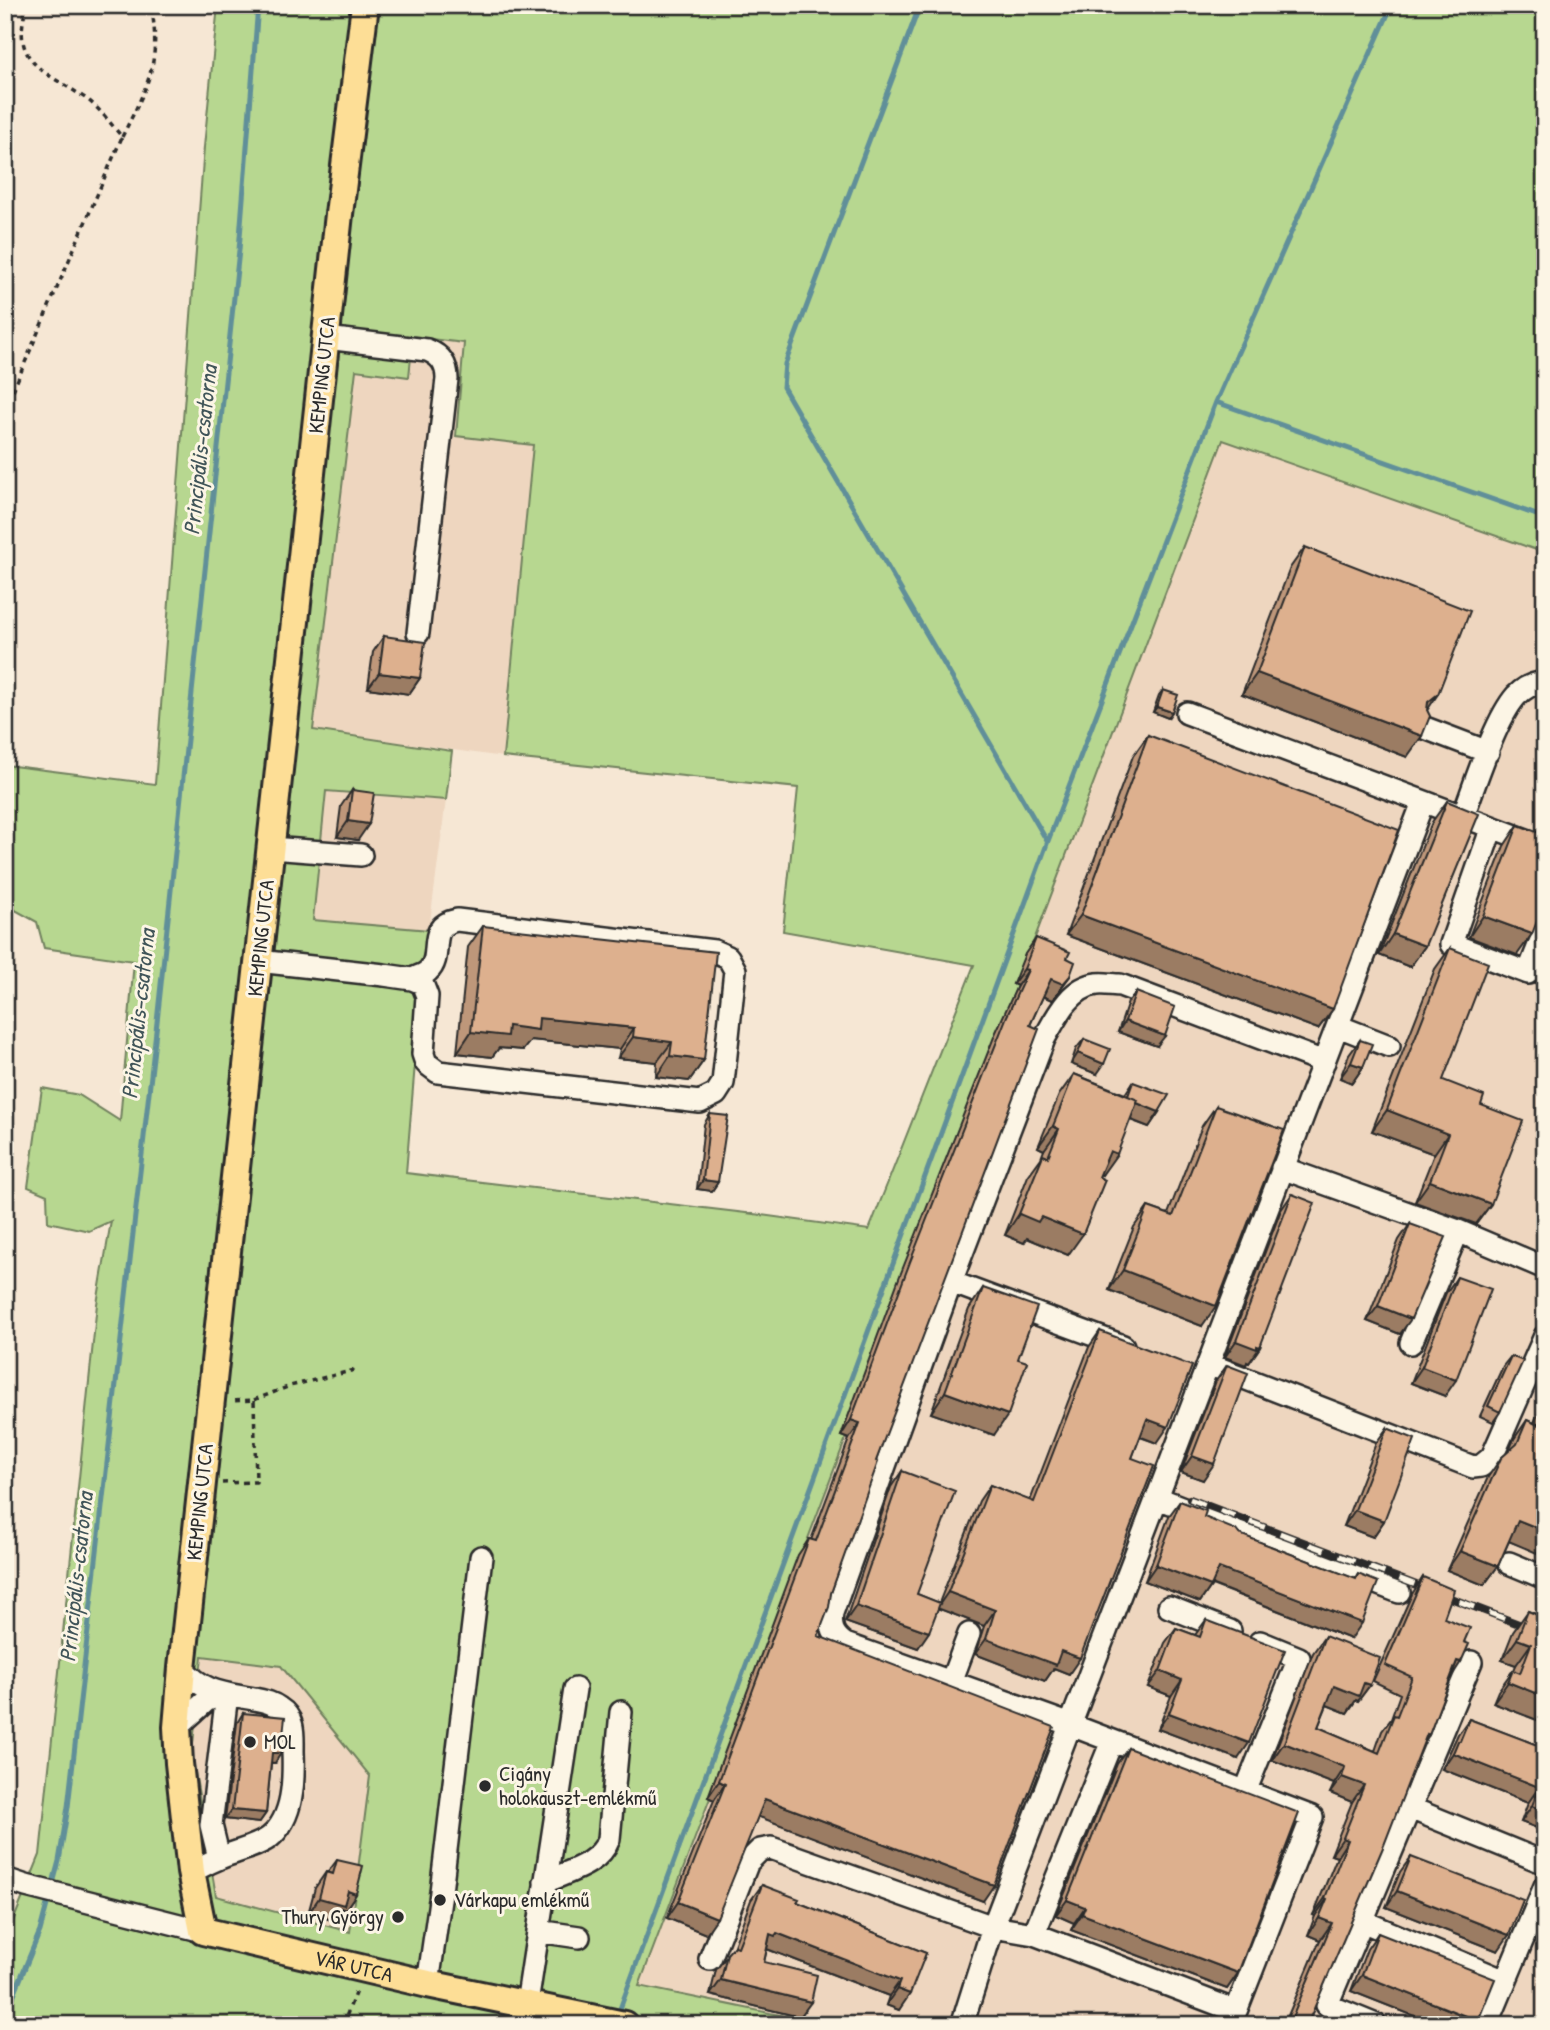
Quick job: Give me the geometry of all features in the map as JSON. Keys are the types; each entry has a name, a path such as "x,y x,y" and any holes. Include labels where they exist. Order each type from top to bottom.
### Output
{"main road":[{"name":"KEMPING UTCA","path":"203,1931 191,1872 177,1727 339,214 365,5"},
{"name":"VÁR UTCA","path":"203,1931 624,2025"}],"street":[{"path":"326,338 427,350 439,356 445,366 447,379 418,633"},
{"path":"1463,816 1505,713 1518,694 1530,686 1545,683"},
{"path":"1188,713 1545,847"},
{"path":"1425,728 1488,752"},
{"path":"962,2025 993,1927 1158,1498 1201,1370 1324,1062 1423,802"},
{"path":"1492,827 1451,944 1528,973 1545,930"},
{"path":"271,848 361,855"},
{"path":"258,961 412,979 422,983 426,990 423,1054 426,1063 438,1072 700,1102 716,1094 723,1083 735,970 728,957 714,951 457,920 447,923 439,931 434,962 429,971 412,979"},
{"path":"710,1959 747,1862 755,1853 765,1848 777,1849 993,1927 1034,1934 1236,2011 1312,1817 1071,1725 845,1644 836,1637 831,1622 951,1282 1044,1039 1058,1014 1076,993 1095,984 1120,985 1324,1062"},
{"path":"1338,1026 1389,1046"},
{"path":"1282,1168 1458,1231 1545,1268"},
{"path":"1411,1343 1458,1231"},
{"path":"951,1282 1140,1352"},
{"path":"1201,1370 1473,1466 1481,1466 1492,1457 1545,1336"},
{"path":"1158,1498 1399,1592"},
{"path":"428,1983 481,1557"},
{"path":"1509,1563 1545,1578"},
{"path":"1170,1607 1299,1658 1245,1792"},
{"path":"951,1682 969,1634"},
{"path":"1376,2025 1327,2005 1471,1662"},
{"path":"182,1668 193,1680 225,1694 268,1702 290,1718 294,1771 287,1811 280,1825 269,1837 191,1872"},
{"path":"527,2004 575,1689"},
{"path":"177,1727 205,1701 225,1694"},
{"path":"219,1858 211,1825 225,1694"},
{"path":"545,1882 596,1859 604,1851 609,1839 621,1712"},
{"path":"1450,1713 1474,1723"},
{"path":"1034,1934 1112,1741"},
{"path":"1410,1808 1545,1863"},
{"name":"VÁR UTCA","path":"5,1879 203,1931"},
{"path":"1487,2025 1505,1981 1539,1914 1545,1886"},
{"path":"1362,1922 1505,1981"},
{"path":"538,1931 579,1937"}],"path":[{"path":"27,5 23,38 33,66 88,101 122,136"},
{"path":"5,409 122,136 150,80 155,52 155,27 150,5"},
{"path":"211,1401 254,1400 290,1386 359,1369"},
{"path":"202,1483 256,1482 254,1400"},
{"path":"343,2025 358,1985"}],"shaded area":[{"path":"413,337 465,343 533,445 503,757 313,730 356,370 408,377"},
{"path":"1223,440 1545,553 1545,2025 827,2025 639,1986"},
{"path":"326,790 446,800 429,930 313,920"},
{"path":"202,1655 281,1666 370,1776 351,1932 216,1897 192,1754"}],"green space":[{"path":"218,5 1545,5 1545,553 1223,440 639,1986 827,2025 5,2025 5,1941 40,1855 97,1304 111,1221 89,1231 48,1222 47,1195 28,1187 42,1088 79,1095 120,1121 134,961 44,948 37,922 8,906 5,901 5,765 155,784 204,147","holes":["413,337 464,343 456,436 533,445 503,757 798,788 783,931 974,965 869,1230 406,1173 420,1003 411,990 382,986 385,966 413,969 426,958 429,930 313,920 326,791 446,800 452,751 313,730 356,370 409,377","202,1656 281,1666 370,1776 350,1932 216,1896 192,1754"]}],"building":[{"path":"1305,547 1470,611 1438,694 1428,702 1427,710 1430,716 1422,736 1257,673"},
{"path":"384,636 425,642 420,678 379,673"},
{"path":"1163,690 1178,695 1172,712 1157,707"},
{"path":"1148,735 1399,830 1333,1009 1081,915"},
{"path":"352,790 374,793 369,824 348,821"},
{"path":"1447,801 1479,814 1425,946 1393,934"},
{"path":"1518,825 1545,835 1545,901 1532,934 1483,916"},
{"path":"483,926 716,952 704,1060 670,1056 672,1042 633,1037 634,1028 539,1018 538,1030 508,1026 507,1036 471,1032"},
{"path":"1036,938 1070,952 1067,958 1075,962 1070,976 1063,984 1051,979 1030,1025 1039,1029 876,1461 878,1462 818,1636 1054,1727 994,1885 765,1799 717,1918 678,1902 725,1784 719,1781 809,1539 816,1541 860,1423 851,1420 910,1262 1007,1016 1028,970 1024,969"},
{"path":"1450,948 1488,963 1443,1080 1484,1096 1481,1105 1523,1121 1491,1204 1430,1181 1448,1134 1387,1110"},
{"path":"1136,992 1175,1007 1165,1036 1125,1021"},
{"path":"1084,1039 1110,1049 1104,1064 1078,1053"},
{"path":"1360,1040 1372,1044 1363,1067 1351,1063"},
{"path":"1074,1074 1138,1100 1117,1154 1110,1151 1099,1177 1105,1180 1083,1234 1041,1217 1038,1222 1019,1214 1043,1155 1048,1157 1059,1129 1053,1126"},
{"path":"1133,1082 1169,1095 1159,1112 1128,1096"},
{"path":"1216,1106 1284,1130 1216,1306 1123,1270 1148,1207 1173,1216"},
{"path":"710,1114 728,1116 718,1182 703,1180"},
{"path":"1292,1194 1315,1203 1257,1349 1236,1341"},
{"path":"1410,1224 1446,1237 1411,1319 1378,1306"},
{"path":"1457,1277 1491,1289 1456,1380 1422,1367"},
{"path":"983,1288 1037,1307 1018,1359 1027,1362 1008,1415 945,1392"},
{"path":"1100,1331 1192,1366 1168,1427 1147,1419 1132,1458 1154,1466 1080,1658 1061,1651 1056,1665 986,1639 995,1610 948,1592 990,1485 1034,1502"},
{"path":"1511,1356 1523,1361 1500,1412 1488,1406"},
{"path":"1227,1365 1248,1373 1214,1464 1192,1456"},
{"path":"1545,1409 1545,1531 1518,1520 1498,1566 1460,1551 1501,1458 1517,1444 1527,1420 1538,1425"},
{"path":"1387,1428 1415,1439 1384,1521 1355,1510"},
{"path":"902,1471 955,1491 917,1594 940,1603 929,1632 856,1606"},
{"path":"1180,1501 1206,1511 1204,1517 1236,1530 1239,1534 1356,1579 1358,1574 1378,1582 1362,1623 1219,1568 1211,1586 1156,1565"},
{"path":"1423,1577 1454,1590 1444,1618 1470,1628 1464,1642 1469,1644 1461,1662 1457,1661 1384,1845 1307,2025 1289,2025 1332,1923 1319,1918 1348,1840 1343,1838 1364,1785 1342,1777 1345,1767 1284,1743 1325,1636 1380,1658 1370,1685 1364,1683 1359,1696 1334,1686 1318,1727 1379,1753 1412,1677 1385,1665"},
{"path":"1528,1611 1545,1618 1545,1697 1508,1682 1513,1670 1520,1673 1531,1644 1517,1639"},
{"path":"1206,1620 1285,1650 1249,1743 1169,1713 1182,1680 1160,1671 1176,1628 1200,1637"},
{"path":"243,1713 285,1717 281,1753 272,1753 266,1813 232,1810"},
{"path":"1469,1719 1545,1748 1545,1811 1532,1806 1539,1787 1453,1753"},
{"path":"1128,1748 1299,1813 1238,1973 1082,1914 1085,1907 1067,1900"},
{"path":"1411,1857 1523,1900 1509,1935 1397,1891"},
{"path":"337,1860 363,1866 356,1894 348,1891 344,1905 319,1898 326,1872 333,1874"},
{"path":"762,1885 799,1899 797,1902 926,1953 910,1994 897,1989 900,1981 777,1933 775,1936 770,1934 764,1962 817,1975 811,2002 721,1980 727,1954 734,1946 738,1947"},
{"path":"1378,1933 1495,1979 1478,2021 1362,1975"}],"waterway":[{"name":"Principális-csatorna","path":"52,1887 68,1807 157,1022 239,250 258,5"},
{"path":"920,5 785,364 783,387 1047,841"},
{"path":"617,2017 1048,841 1216,402 1392,5"},
{"path":"1216,402 1545,518"},
{"name":"Principális-csatorna","path":"5,2016 40,1931 49,1897"}],"railway":[{"path":"1190,1499 1545,1634"}],"place":[{"name":"MOL","path":"250,1742"},
{"name":"Cigány holokauszt-emlékmű","path":"485,1786"},
{"name":"Várkapu emlékmű","path":"440,1900"},
{"name":"Thury György","path":"398,1917"}]}
